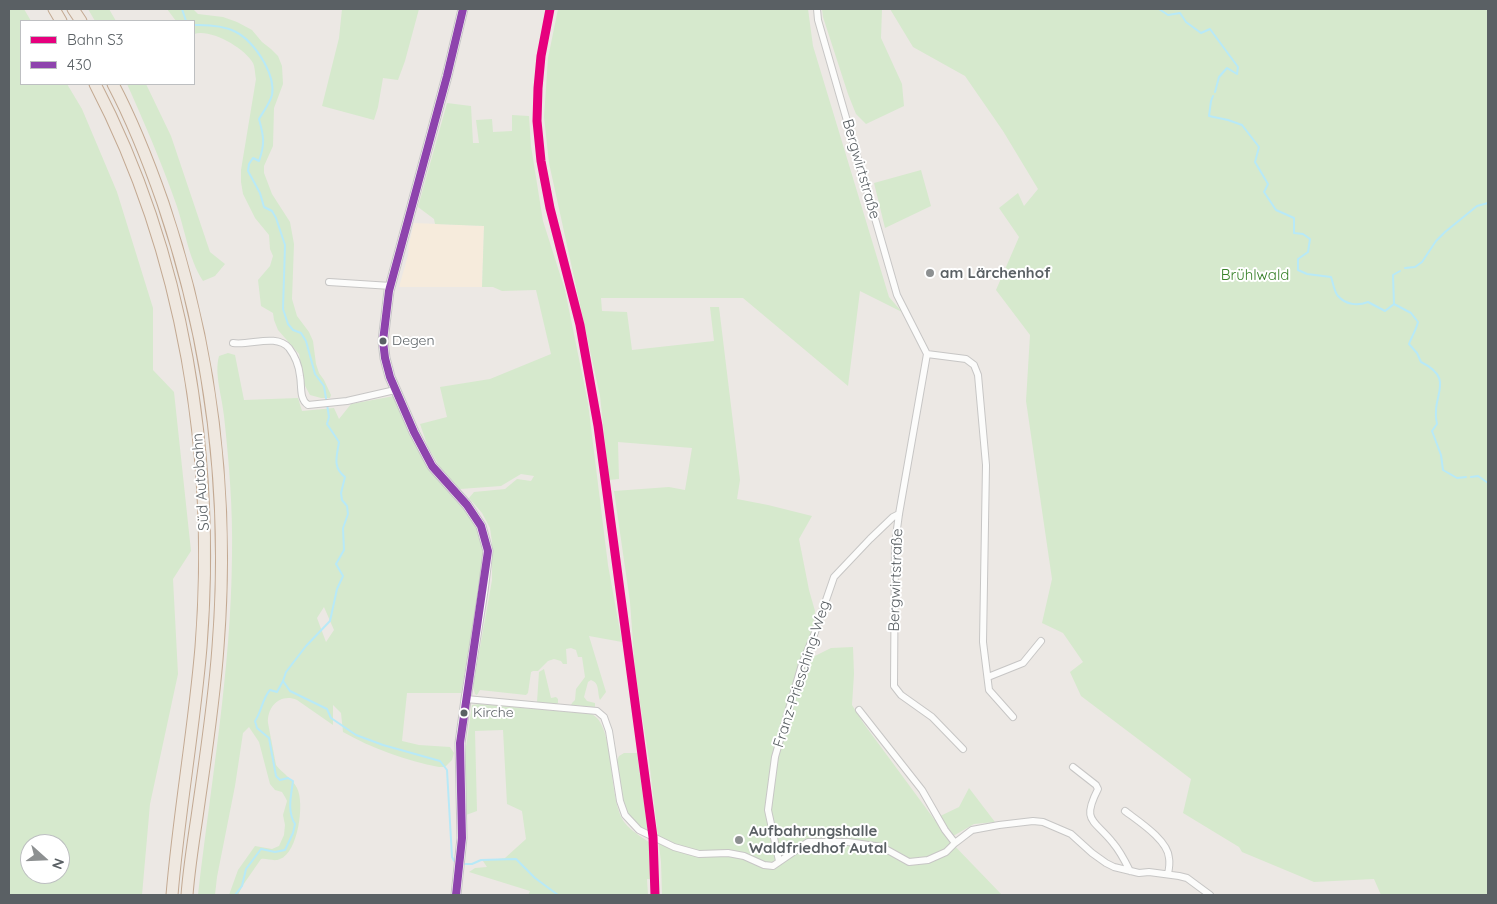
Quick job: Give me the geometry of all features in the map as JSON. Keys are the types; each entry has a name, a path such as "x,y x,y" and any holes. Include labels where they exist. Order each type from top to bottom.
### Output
{"highway":[{"path":"54,9 60,20"},
{"path":"73,9 80,20"},
{"name":"Süd Autobahn","path":"96,85 110,112 156,232 174,296 185,347 197,423 205,522 201,645 195,711 172,895"},
{"name":"Süd Autobahn","path":"114,85 153,176 190,292 206,367 219,476 222,522 218,646 187,895"}],"main road":[{"path":"456,895 461,858 460,743 484,591 488,552 481,526 467,505 432,466 414,432 390,377 383,341 384,321 391,286 463,9"}],"street":[{"name":"Bergwirtstraße","path":"817,9 823,39 897,295 927,354 895,544 894,686 901,695 932,717 962,749"},
{"path":"329,282 391,286"},
{"path":"233,343 274,341 285,344 296,360 302,396 304,402 308,405 347,401 395,390"},
{"path":"927,354 966,360 974,365 978,375 986,465 983,642 989,690 1013,717"},
{"name":"Franz-Priesching-Weg","path":"779,861 768,810 775,757 802,664 834,577 870,538 893,517 899,514"},
{"path":"988,677 1023,663 1041,642"},
{"path":"466,699 598,711 604,717 609,731 620,801 625,816 638,830 674,847 699,854 728,852 744,856 764,865 773,866 808,842 848,842 882,847 910,862 928,860 946,852 972,830 999,825 1043,822 1072,834 1106,863 1114,867 1140,873 1168,874 1187,878 1210,895"},
{"path":"859,710 922,790 944,830 955,843"},
{"path":"1073,767 1096,785 1098,789 1090,810 1091,820 1123,856 1130,871"},
{"path":"1125,810 1160,840 1169,856 1168,874"}],"shaded area":[{"path":"414,223 484,226 482,287 399,287"}],"green space":[{"path":"9,9 24,9 30,20 20,20 20,85 68,85 82,109 117,192 153,308 153,370 174,392 191,551 173,579 178,674 150,804 142,895 9,895"},
{"path":"88,9 109,9 115,20 94,20"},
{"path":"167,9 193,9 198,14 223,17 252,30 278,56 282,66 283,84 274,108 273,146 264,166 264,173 272,194 290,222 294,244 292,299 297,316 313,341 316,364 331,395 330,398 310,395 304,384 299,354 278,330 273,313 261,306 258,280 270,266 273,256 270,249 269,235 255,218 243,194 241,182 241,170 256,79 253,63 243,51 227,41 209,34 195,34 195,20 175,20"},
{"path":"342,9 419,9 398,80 383,78 374,120 322,106 339,38"},
{"path":"558,9 808,9 813,46 889,297 902,312 860,291 848,386 743,298 601,298 602,311 627,312 632,350 714,341 710,307 719,307 740,480 737,499 812,516 799,539 815,611 809,659 831,648 853,647 852,705 934,819 959,807 969,788 995,822 974,824 948,839 1002,895 662,895 661,862 649,760 635,670 630,602 614,491 669,487 685,490 692,448 618,442 619,479 609,480 600,396 549,163 544,117 548,58"},
{"path":"822,9 882,9 881,38 902,84 904,106 866,124 856,114 823,17"},
{"name":"Brühlwald","path":"890,9 1488,9 1488,895 1381,895 1374,879 1314,882 1242,852 1239,847 1183,813 1191,779 1081,696 1070,672 1083,662 1063,633 1042,623 1052,579 1026,401 1030,335 996,290 1019,237 999,208 1018,193 1024,206 1038,189 1003,131 965,76 913,47"},
{"path":"127,85 146,85 171,136 210,252 225,264 215,276 203,281 198,272 190,253 170,186"},
{"path":"447,103 471,106 473,143 479,143 476,120 492,119 493,132 512,131 512,115 529,116 531,146 543,221 565,290 588,403 608,565 622,642 589,636 606,692 600,700 596,683 591,680 588,682 584,697 587,701 595,703 595,707 571,705 575,700 576,689 585,677 582,657 578,657 576,650 571,648 566,649 567,664 554,659 548,661 538,671 531,672 528,693 526,695 480,690 477,695 473,687 492,580 492,542 490,528 482,513 469,498 474,492 505,489 517,479 531,481 534,476 521,474 501,486 460,489 440,467 428,447 420,424 447,417 440,387 490,379 551,354 536,290 502,291 493,287 482,287 484,226 435,224 434,219 418,207"},
{"path":"921,170 931,206 885,228 874,183"},
{"path":"228,353 235,355 244,400 298,398 302,411 334,408 339,419 351,404 394,396 438,476 469,514 480,536 483,554 482,576 461,693 407,693 402,741 419,745 450,747 454,753 452,760 445,767 439,767 414,761 365,743 343,732 341,713 333,705 333,725 297,700 286,698 276,702 270,711 268,723 276,765 293,781 299,795 300,815 295,838 286,855 275,860 261,859 238,895 229,895 238,870 255,846 272,849 279,846 284,835 283,815 287,801 282,792 275,790 270,784 259,742 249,727 243,733 215,895 198,895 220,726 231,599 231,503 224,416 217,370 219,356","holes":["324,607 334,630 326,642 317,618"]},
{"path":"544,669 551,698 556,697 558,699 556,704 537,702 539,672"},
{"path":"479,704 591,714 599,720 608,746 619,812 627,826 650,843 651,879 647,879 648,895 528,895 530,891 469,872 475,868 487,867 483,861 505,858 526,839 522,811 507,804 503,730 475,731 477,811 466,815 465,754 472,705"},
{"path":"624,753 637,753 648,832 625,809 620,788 617,760"}],"waterway":[{"path":"182,9 186,20"},
{"path":"1159,9 1168,15 1180,13 1186,22 1201,33 1210,29 1238,67 1237,74 1227,68 1219,77 1215,92"},
{"path":"195,25 226,28 243,36 257,51 271,78 272,95 259,119 263,136 262,150 259,161 253,158 249,164 248,171 260,193 264,207 272,211 276,218 285,245 283,309 288,324 293,330 301,333 306,341 315,374 324,386 329,417 327,424 339,442 337,465 345,477 341,493 342,500 347,506 348,514 343,528 344,550 336,564 343,576 337,589 330,621 306,646 286,672 277,692 270,690 255,721 257,728 269,738 276,776 280,780 288,778 293,781 290,803 291,814 295,824 293,833 285,850 275,852 261,849 246,869 242,886 235,895"},
{"path":"1213,96 1209,116 1242,125 1259,147 1255,162 1268,184 1264,192 1276,210 1294,218 1294,233 1303,234 1310,239 1308,252 1298,259 1298,270 1307,274 1331,277 1337,294 1348,303 1360,304 1368,302 1385,311 1394,304 1411,313 1418,322 1409,344 1417,353 1421,362 1438,375 1440,382 1436,414 1437,424 1432,431 1441,455 1443,470 1457,478 1466,477"},
{"path":"1405,268 1415,267 1422,262 1436,241 1445,232 1477,206 1488,203"},
{"path":"1394,304 1393,275 1400,271"},
{"path":"1471,477 1478,476 1488,483"},
{"path":"283,681 290,691 327,709 331,718 356,735 383,745 440,761 447,770 452,857 456,864"},
{"path":"463,864 472,864 481,860 516,859 535,878 558,895 568,895"}],"rail line":[{"name":"S3","path":"550,9 541,56 538,88 537,121 541,161 550,208 580,325 598,426 653,837 655,895"}],"transit line":[{"name":"430","path":"456,895 462,838 460,743 488,551 481,526 467,505 432,466 414,432 390,377 383,341 389,291 447,76 463,9"}],"place":[{"name":"am Lärchenhof","path":"930,273"},
{"name":"Degen","path":"383,341"},
{"name":"Kirche","path":"464,713"},
{"name":"Aufbahrungshalle Waldfriedhof Autal","path":"739,840"}]}
